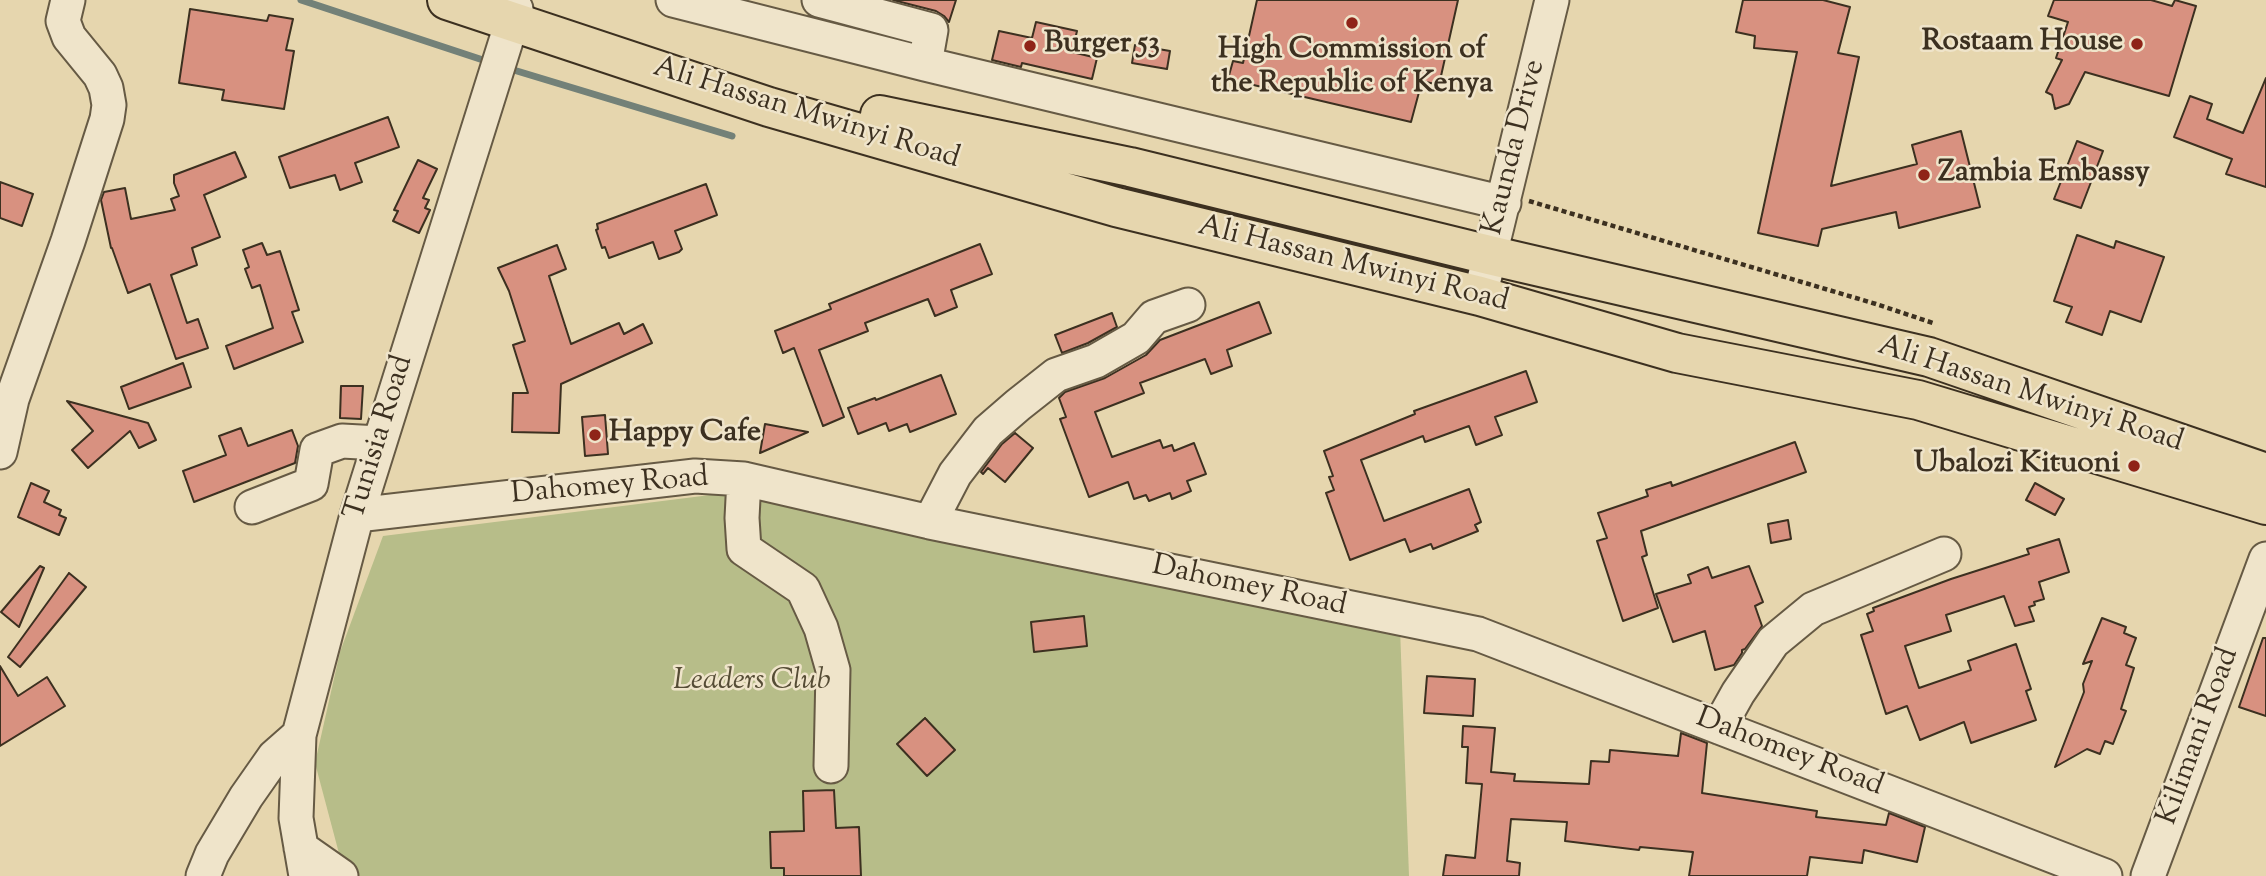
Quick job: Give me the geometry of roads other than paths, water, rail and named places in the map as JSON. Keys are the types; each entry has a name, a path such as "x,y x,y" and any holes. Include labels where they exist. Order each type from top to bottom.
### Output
{"highway":[{"name":"Ali Hassan Mwinyi Road","path":"447,0 506,10 780,94 1130,167 1498,226 1929,357 2266,474"},
{"name":"Ali Hassan Mwinyi Road","path":"506,10 769,107 1116,207 1480,296 1678,353 1918,400 2266,505"}],"street":[{"path":"0,452 12,399 68,242 107,119 107,89 100,75 69,37 64,21 68,0"},
{"path":"673,0 731,7 1498,226"},
{"path":"819,0 931,30 925,64"},
{"name":"Kaunda Drive","path":"1480,296 1552,0"},
{"name":"Tunisia Road","path":"303,862 296,818 299,735 357,515 506,10"},
{"path":"930,522 964,463 988,431 1018,405 1056,375 1096,361 1136,338 1154,317 1188,305"},
{"path":"252,507 311,484 317,450 342,441 379,443"},
{"name":"Dahomey Road","path":"357,515 695,476 744,479 930,522 1478,634 2105,876"},
{"path":"744,479 741,518 744,549 803,589 821,628 833,670 831,766"},
{"path":"1718,727 1773,642 1813,609 1944,554"},
{"name":"Kilimani Road","path":"2148,876 2266,559"},
{"path":"203,876 212,854 246,797 274,757 299,735"},
{"path":"303,862 341,876"}],"waterway":[{"path":"301,0 489,62"},
{"path":"507,68 732,136"}],"place":[{"name":"High Commission of the Republic of Kenya","path":"1352,23"},
{"name":"Rostaam House","path":"2137,44"},
{"name":"Burger 53","path":"1030,46"},
{"name":"Zambia Embassy","path":"1924,175"},
{"name":"Happy Cafe","path":"595,435"},
{"name":"Ubalozi Kituoni","path":"2134,466"}],"park label":[{"name":"Leaders Club","path":"752,683"}]}
